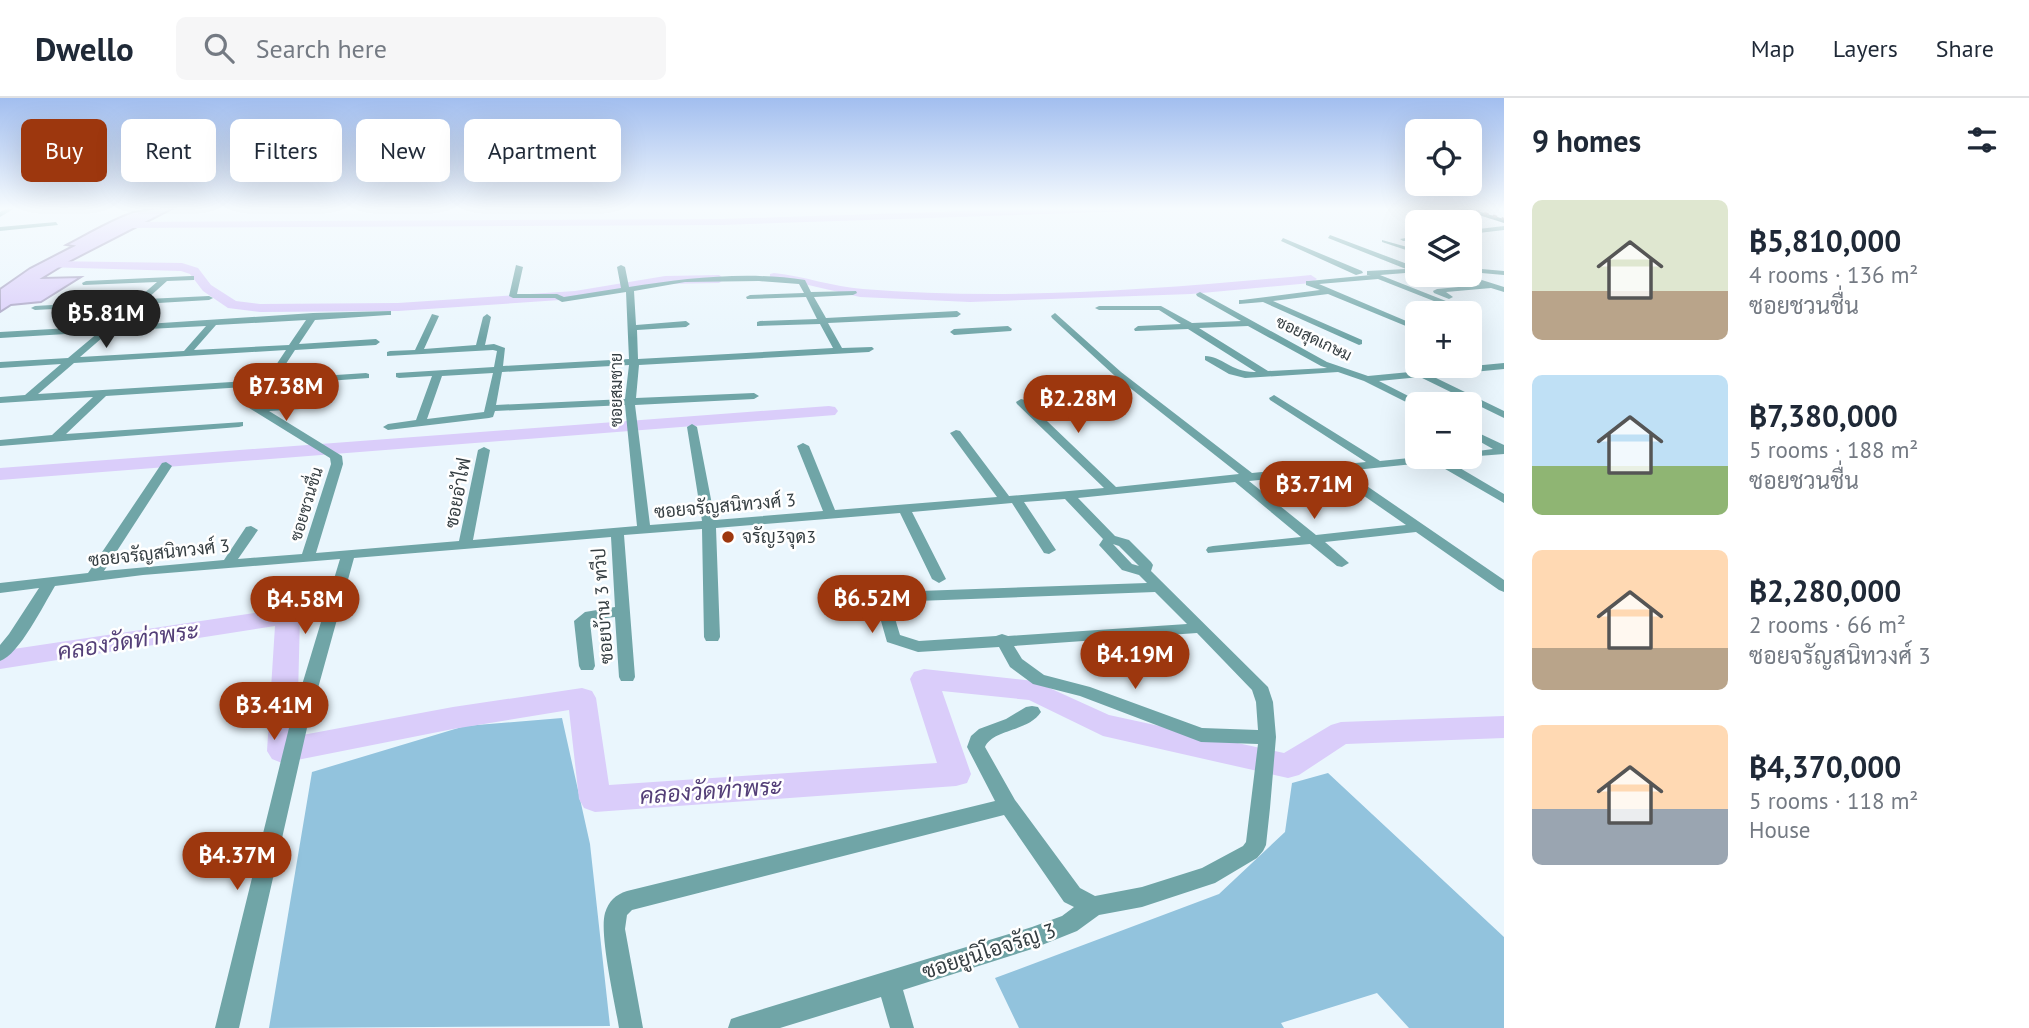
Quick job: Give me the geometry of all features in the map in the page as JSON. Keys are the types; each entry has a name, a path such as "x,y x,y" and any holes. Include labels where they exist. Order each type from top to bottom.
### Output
{"street":[{"path":"1309,251 1359,273"},
{"path":"1368,251 1405,265"},
{"path":"519,267 513,296 558,298 678,281 759,279 802,282 839,351"},
{"name":"ซอยสมชาย","path":"621,267 627,289 631,328 634,363 630,403 644,531"},
{"path":"1301,278 1405,271"},
{"path":"1482,271 1504,273"},
{"path":"1369,273 1450,301 1437,291 1491,286"},
{"path":"1379,277 1309,283 1405,323"},
{"path":"86,283 191,278"},
{"path":"28,398 165,279"},
{"path":"1482,283 1504,290"},
{"path":"1242,302 1329,292"},
{"path":"750,298 853,293"},
{"name":"ซอยสุดเกษม","path":"1200,295 1339,370 1367,379 1405,398"},
{"path":"35,308 209,298"},
{"path":"1263,299 1359,342"},
{"path":"946,303 975,331"},
{"path":"1099,308 1156,307 1266,373"},
{"path":"0,335 388,313"},
{"path":"760,324 957,314"},
{"path":"313,316 255,402 255,409 316,405"},
{"path":"418,352 435,316"},
{"path":"1055,316 1128,382 1342,563"},
{"path":"480,348 487,317"},
{"path":"186,354 214,322"},
{"path":"1138,329 1249,323"},
{"path":"631,328 686,324"},
{"path":"954,332 1009,329"},
{"path":"0,365 376,342"},
{"path":"388,427 489,415 500,348 390,354"},
{"path":"399,375 869,349"},
{"path":"1208,358 1237,374 1339,370"},
{"path":"1499,367 1504,372"},
{"path":"420,423 438,373"},
{"path":"1367,379 1405,375"},
{"path":"3,402 28,398 366,376"},
{"path":"1428,378 1504,415"},
{"path":"55,439 103,393"},
{"path":"491,408 754,396"},
{"path":"1274,398 1377,464"},
{"path":"1021,402 1113,490"},
{"name":"ซอยชวนชื่น","path":"255,409 336,456 337,464 308,557"},
{"path":"0,443 239,424"},
{"path":"692,427 709,525 712,637"},
{"path":"956,433 1049,550"},
{"path":"1482,438 1504,450"},
{"path":"803,446 830,514"},
{"name":"ซอยอำไฟ","path":"465,544 484,450"},
{"path":"1482,453 1504,450"},
{"name":"ซอยจรัญสนิทวงศ์ 3","path":"0,588 308,557 1068,495 1405,461"},
{"path":"93,577 166,466"},
{"path":"1454,469 1504,499"},
{"path":"1335,470 1504,587"},
{"name":"ซอยยูนิโอจรัญ 3","path":"740,1028 1032,939 1069,924 1094,906 1142,897 1208,876 1250,852 1256,845 1267,743 1266,699 1260,687 1144,572 1127,567 1106,545 1110,539 1068,495"},
{"path":"904,508 939,579"},
{"path":"1213,550 1420,528"},
{"path":"228,564 251,530"},
{"name":"ซอยบ้าน 3 ทวีป","path":"617,531 627,677"},
{"path":"227,1028 298,729 348,554"},
{"path":"0,654 15,638 50,582"},
{"path":"1158,587 891,597 882,600 893,638 918,647 1002,639 1198,628"},
{"path":"587,666 582,621 586,616 622,612"},
{"path":"1002,639 1016,663 1038,680 1084,691 1201,735 1267,743"},
{"path":"1032,712 1011,725 983,734 976,747 1008,806 1072,895 1094,906"},
{"path":"631,1028 614,929 615,914 619,906 627,901 1008,806"},
{"path":"889,983 902,1028"}],"shaded area":[{"path":"62,251 90,251 43,278 81,277 41,302 11,305 0,312 0,289 30,268"},
{"path":"562,718 590,844 610,1026 269,1028 312,772 465,726"},
{"path":"1328,773 1504,937 1504,1028 1409,1028 1377,993 1281,1023 1284,1028 1019,1028 995,978 1219,894 1285,832 1292,783"}],"waterway":[{"path":"49,265 182,267 194,271 207,288 233,305 260,308 398,307 575,295 665,280 719,279"},
{"path":"774,277 804,280 860,293 970,298 1191,290 1311,279"},
{"path":"0,474 829,411"},
{"name":"คลองวัดท่าพระ","path":"0,660 288,616 282,751 453,718 582,698 595,799 956,774 924,679 1034,691 1103,725 1288,766 1341,733 1504,727"}],"place":[{"name":"จรัญ3จุด3","path":"728,537"}]}
